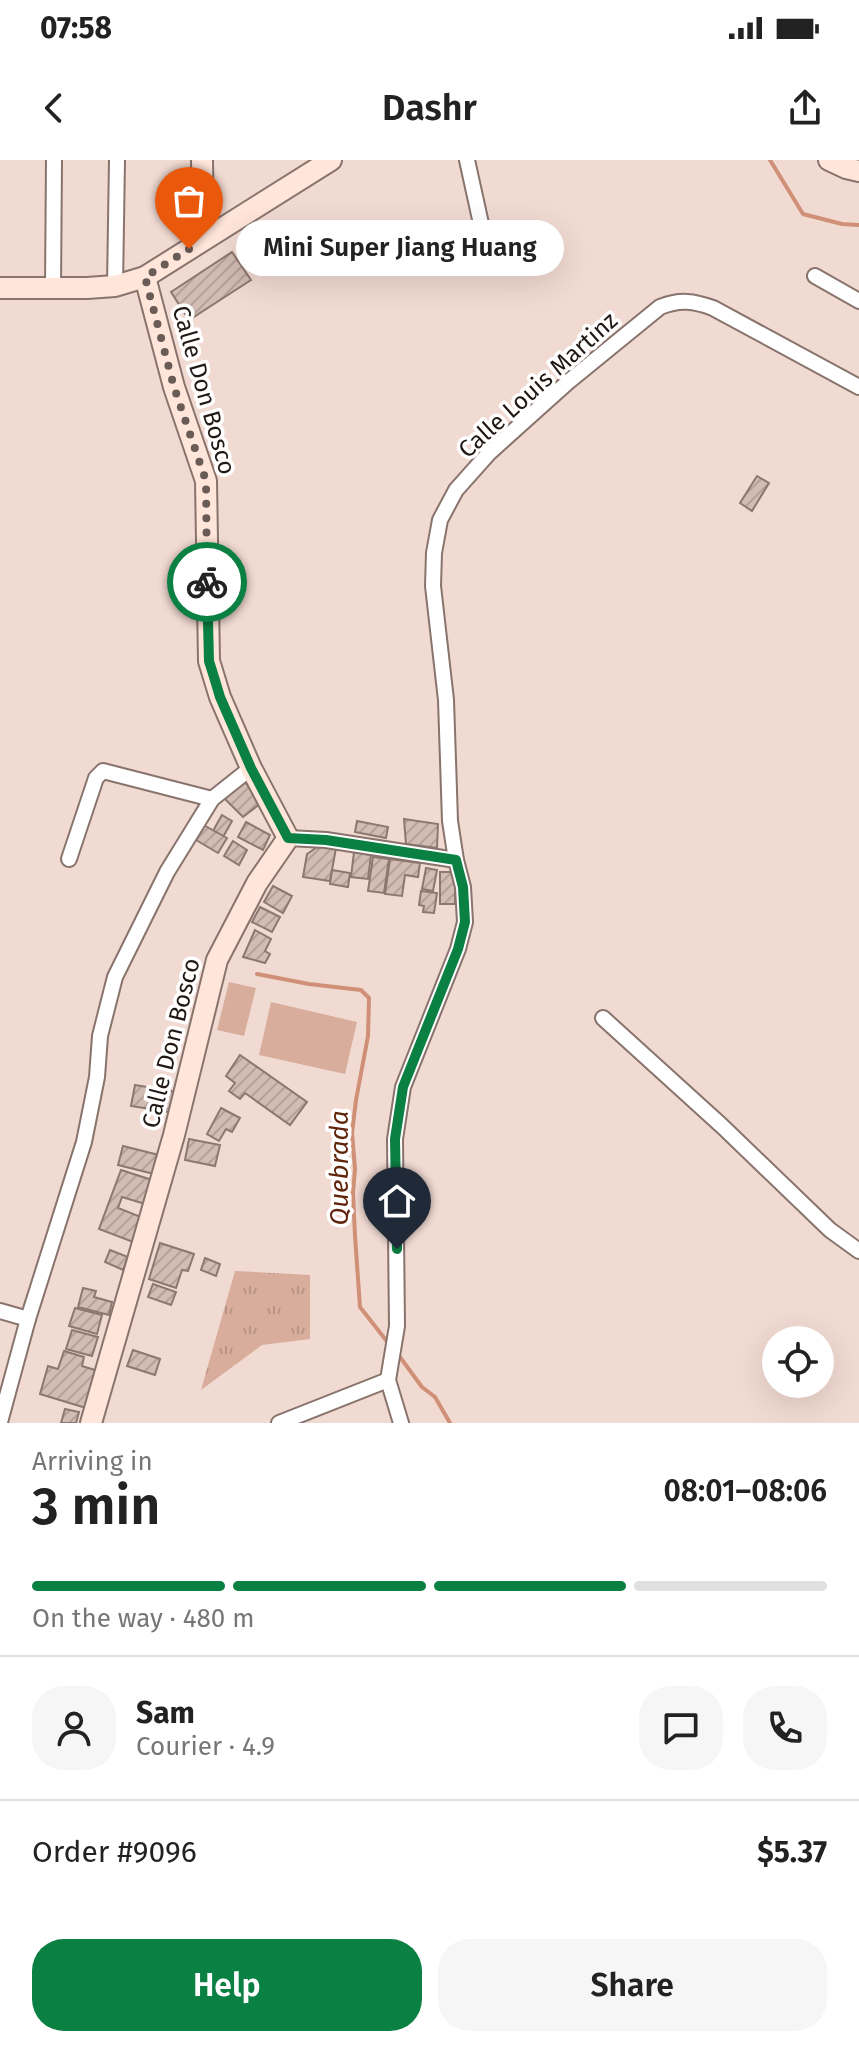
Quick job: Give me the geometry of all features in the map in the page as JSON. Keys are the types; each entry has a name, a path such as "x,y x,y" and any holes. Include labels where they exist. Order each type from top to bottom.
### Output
{"street":[{"path":"53,288 54,160"},
{"path":"115,286 117,160"},
{"path":"202,160 203,218 211,235"},
{"path":"0,288 115,286 145,277 211,235 303,168 331,160"},
{"path":"467,160 489,260"},
{"path":"829,160 859,171"},
{"path":"815,276 859,301"},
{"name":"Calle Don Bosco","path":"91,1423 174,1135 217,960 257,883 288,838 251,768 220,697 209,661 206,481 174,387 145,277"},
{"name":"Calle Louis Martinz","path":"388,1380 397,1326 395,1139 403,1087 458,949 465,922 463,887 450,821 446,700 433,586 434,553 440,520 456,490 489,453 568,382 660,307 673,302 699,302 713,308 858,383"},
{"path":"0,1422 28,1319 84,1142 97,1077 100,1036 115,977 167,872 212,799 251,768"},
{"path":"69,859 96,778 103,771 212,799"},
{"path":"288,838 326,840 456,860"},
{"path":"603,1018 830,1230 859,1251"},
{"path":"0,1311 28,1319"},
{"path":"279,1423 388,1380 401,1423"}],"green space":[{"path":"229,982 256,988 244,1036 217,1030"},
{"path":"271,1002 357,1022 345,1074 259,1055"},
{"path":"235,1271 310,1275 310,1339 262,1345 201,1390"}],"building":[{"path":"232,252 251,280 189,320 171,292"},
{"path":"757,476 769,483 752,511 740,503"},
{"path":"242,778 261,803 243,817 220,794"},
{"path":"222,815 232,821 223,837 213,831"},
{"path":"404,819 438,824 437,848 406,844"},
{"path":"357,821 388,827 386,838 355,832"},
{"path":"246,822 270,835 263,850 238,837"},
{"path":"200,823 227,838 218,853 191,837"},
{"path":"233,841 247,850 239,865 224,856"},
{"path":"320,845 336,848 330,881 303,877 307,854"},
{"path":"354,852 371,855 368,879 351,877"},
{"path":"373,857 389,859 384,893 368,891"},
{"path":"390,859 420,863 418,877 405,875 402,896 385,894"},
{"path":"426,868 437,870 433,891 422,889"},
{"path":"332,870 350,873 348,887 330,884"},
{"path":"440,872 455,872 455,904 440,904"},
{"path":"273,886 292,896 283,913 264,902"},
{"path":"421,891 437,893 434,913 423,912 424,906 419,905"},
{"path":"260,907 280,917 272,932 252,922"},
{"path":"255,930 271,939 265,951 270,954 265,963 243,957"},
{"path":"240,1055 307,1102 290,1125 245,1093 240,1099 229,1091 235,1083 226,1076"},
{"path":"135,1085 178,1092 175,1113 131,1106"},
{"path":"221,1108 240,1118 232,1132 226,1129 219,1141 207,1134"},
{"path":"189,1139 220,1145 215,1166 185,1160"},
{"path":"123,1146 159,1155 154,1174 118,1165"},
{"path":"121,1170 152,1180 145,1204 122,1197 118,1208 141,1217 133,1242 99,1229"},
{"path":"160,1243 194,1254 188,1271 182,1270 176,1288 149,1279"},
{"path":"110,1250 128,1257 123,1270 105,1262"},
{"path":"205,1258 220,1264 216,1276 201,1270"},
{"path":"153,1284 176,1292 171,1305 148,1297"},
{"path":"83,1288 96,1291 94,1297 112,1302 109,1315 78,1307"},
{"path":"75,1308 102,1315 97,1334 69,1326"},
{"path":"72,1330 98,1337 92,1356 66,1349"},
{"path":"133,1350 160,1359 155,1375 127,1366"},
{"path":"64,1351 84,1357 82,1366 98,1371 86,1408 40,1394 48,1366 58,1369"},
{"path":"65,1409 79,1412 76,1423 61,1423"}],"waterway":[{"path":"770,160 803,214 859,225"},
{"name":"Quebrada","path":"257,974 361,990 369,998 368,1036 352,1133 355,1236 360,1307 389,1344"},
{"name":"Quebrada","path":"397,1353 422,1387 435,1397 450,1423"}],"way so far":[{"path":"189,249 145,277 174,387 206,481 207,582"}],"place":[{"name":"Mini Super Jiang Huang","path":"189,249"}],"route":[{"path":"207,582 209,661 220,697 251,768 288,838 326,840 456,860 463,887 465,922 458,949 403,1087 395,1139 397,1249"}]}
